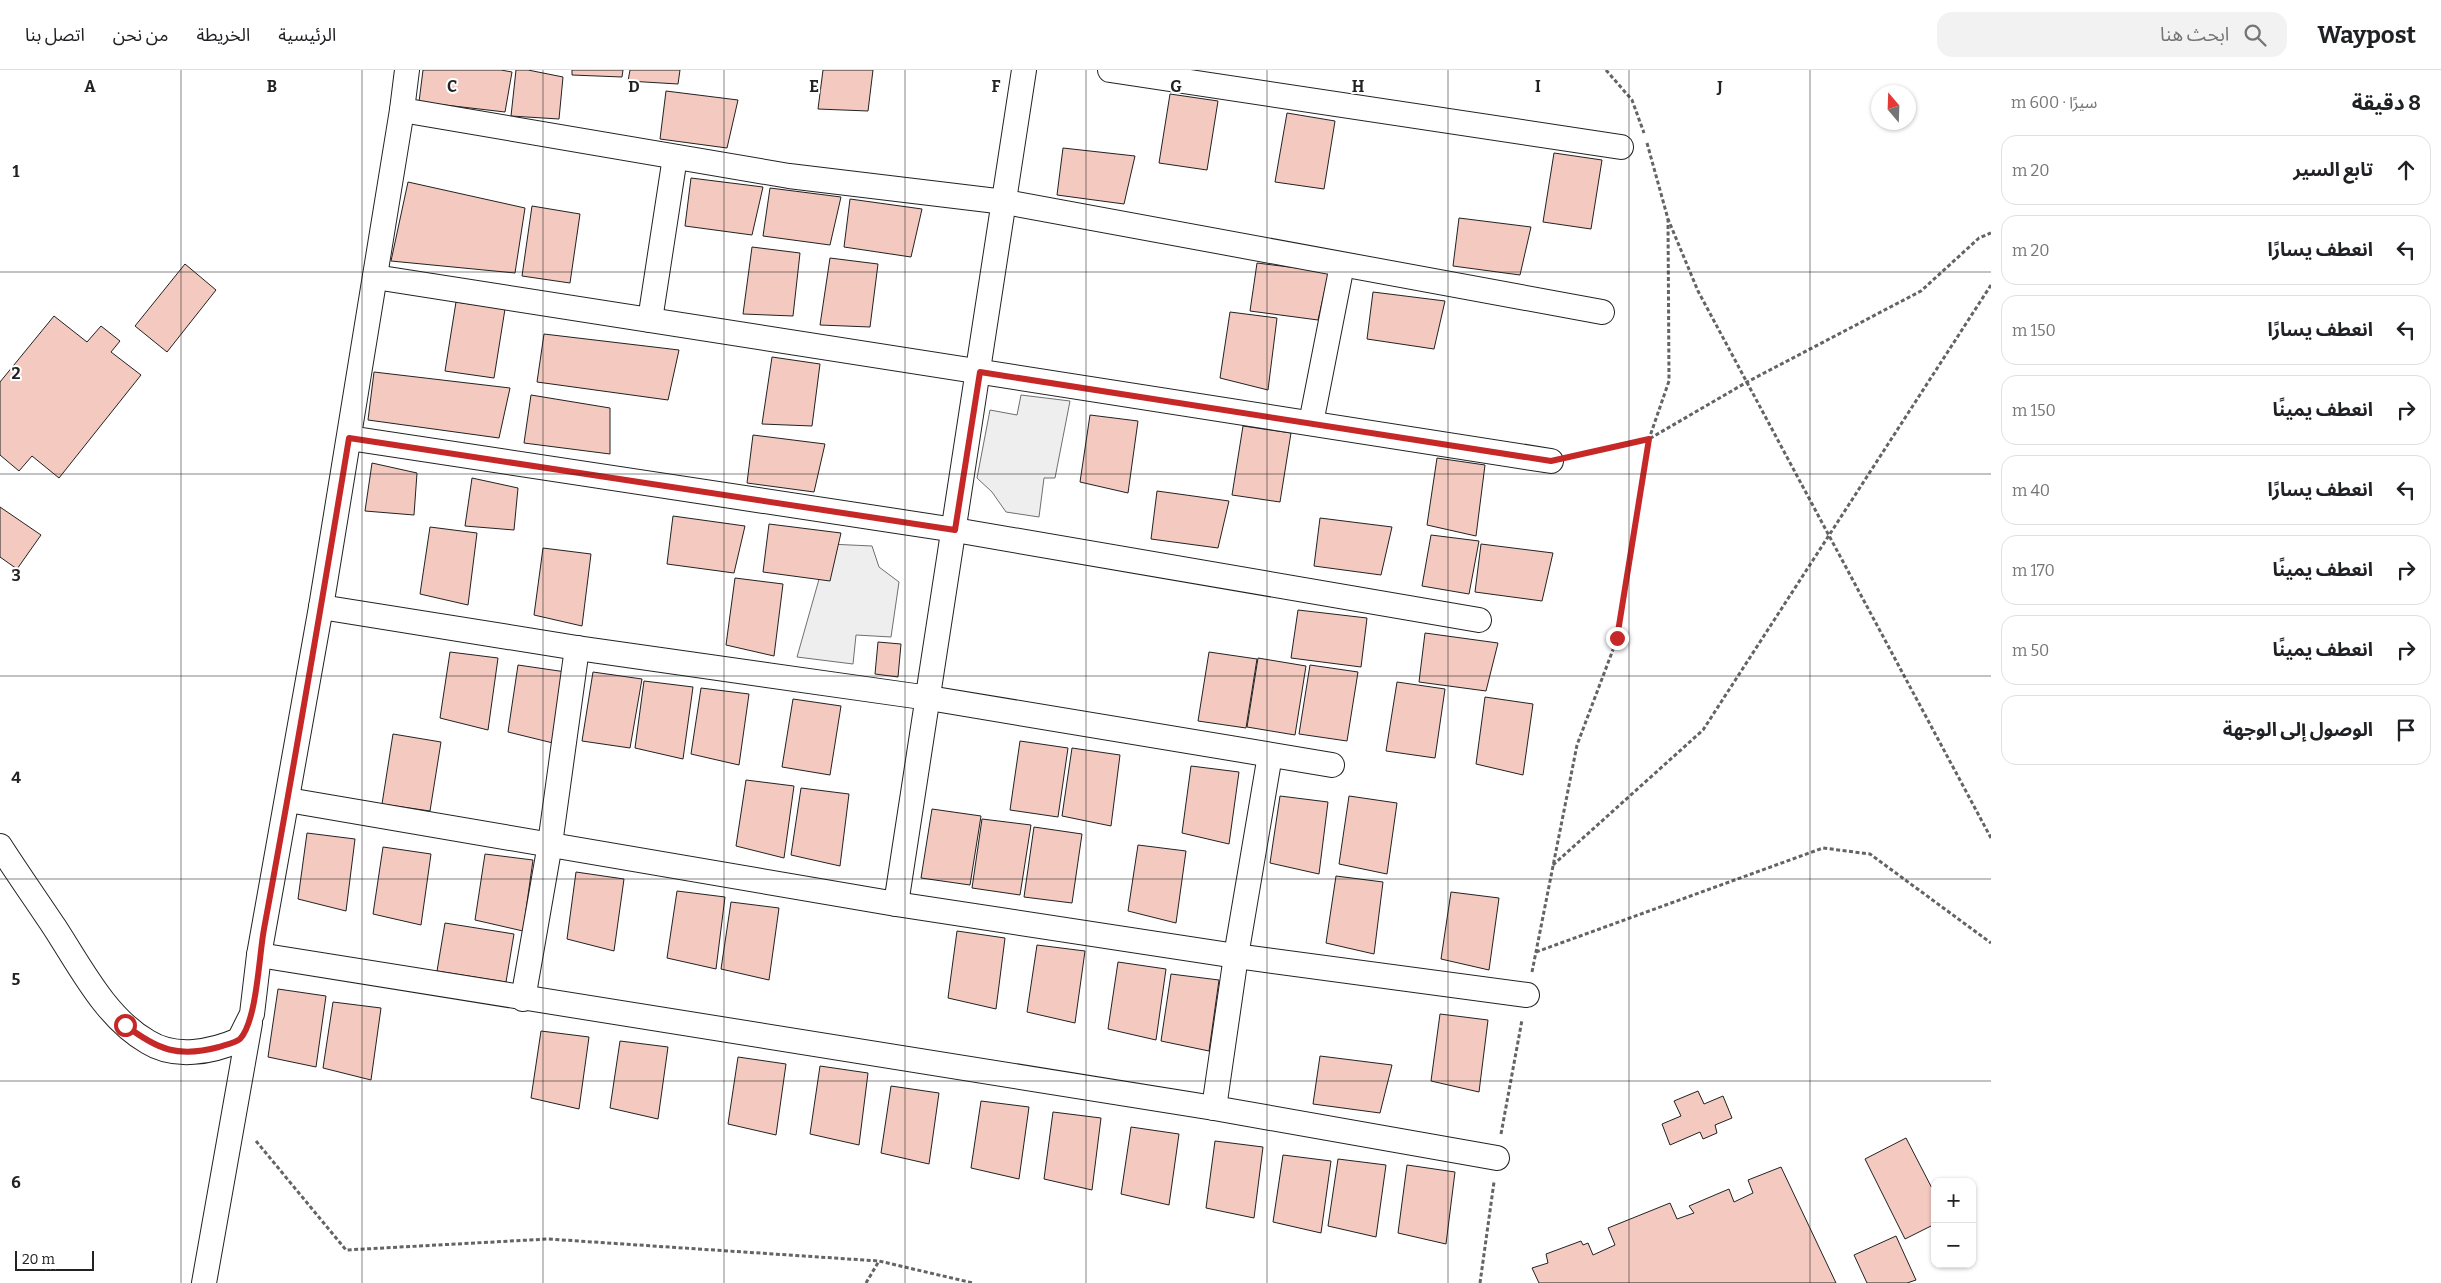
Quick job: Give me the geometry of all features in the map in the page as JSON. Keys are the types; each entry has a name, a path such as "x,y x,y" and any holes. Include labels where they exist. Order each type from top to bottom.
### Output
{"street":[{"path":"204,1283 252,1014 259,955 321,607 402,110 406,70"},
{"path":"896,904 980,372 1024,70"},
{"path":"1110,70 1621,147"},
{"path":"402,110 790,176 1005,202 1602,312"},
{"path":"650,320 675,157"},
{"path":"1311,423 1342,265"},
{"path":"375,277 1551,461"},
{"path":"349,438 955,530 1479,620"},
{"path":"321,607 577,648 929,698 1332,765"},
{"path":"523,998 550,844 577,648"},
{"path":"1214,1108 1236,956 1270,755"},
{"path":"288,800 896,904 1236,956 1527,995"},
{"path":"0,846 94,987 125,1025 148,1043 169,1051 209,1050 239,1040 252,1014"},
{"path":"259,955 1214,1108 1497,1158"}],"path":[{"path":"1606,70 1632,100 1651,155 1668,219 1698,291 1830,534 1991,838"},
{"path":"1577,745 1617,638 1649,439 1669,381 1668,219"},
{"path":"1551,461 1649,439 1747,382 1922,291 1979,238 1991,233"},
{"path":"1553,865 1703,730 1991,285"},
{"path":"1536,953 1823,848 1870,854 1991,943"},
{"path":"234,1115 346,1250 548,1239 879,1261 973,1283"},
{"path":"866,1283 879,1261"}],"shaded area":[{"path":"1021,395 1070,401 1055,478 1044,478 1039,517 1006,512 992,492 977,478 990,410 1017,415"},
{"path":"829,544 872,546 879,567 899,582 891,637 856,635 853,664 797,657"}],"building":[{"path":"423,70 501,70 512,72 505,112 419,102"},
{"path":"516,70 528,70 563,77 559,119 511,116"},
{"path":"572,70 623,70 622,77 572,75"},
{"path":"630,70 680,70 678,84 628,81"},
{"path":"823,70 873,70 868,111 818,109"},
{"path":"666,91 738,100 727,148 660,139"},
{"path":"1170,94 1218,101 1207,170 1159,163"},
{"path":"1287,113 1335,121 1324,189 1275,182"},
{"path":"1063,148 1135,156 1124,204 1057,195"},
{"path":"1554,153 1602,160 1591,229 1543,222"},
{"path":"691,178 763,187 752,235 685,226"},
{"path":"408,182 525,208 515,273 391,261"},
{"path":"770,188 841,197 830,245 763,236"},
{"path":"850,199 922,209 911,257 844,247"},
{"path":"532,206 580,214 570,283 522,276"},
{"path":"1459,218 1531,227 1520,275 1453,266"},
{"path":"752,247 800,253 793,316 743,314"},
{"path":"830,258 878,264 870,327 820,325"},
{"path":"1257,263 1329,272 1318,320 1250,311"},
{"path":"185,264 216,290 167,352 135,326"},
{"path":"1373,292 1445,301 1434,349 1367,339"},
{"path":"456,302 505,309 494,378 445,371"},
{"path":"1230,312 1277,318 1268,390 1220,378"},
{"path":"54,316 87,342 101,326 120,341 111,352 141,375 59,478 32,456 19,471 0,455 0,382"},
{"path":"544,334 679,350 668,400 537,382"},
{"path":"772,357 820,364 812,426 762,424"},
{"path":"374,372 510,388 499,438 368,420"},
{"path":"531,395 610,408 610,454 524,443"},
{"path":"1090,415 1138,421 1128,493 1080,482"},
{"path":"1243,426 1291,433 1280,502 1232,495"},
{"path":"753,435 825,444 814,492 747,483"},
{"path":"1437,458 1485,465 1476,536 1427,525"},
{"path":"372,463 417,473 414,515 365,511"},
{"path":"472,478 518,488 514,530 465,526"},
{"path":"1157,491 1229,501 1218,548 1151,539"},
{"path":"0,507 41,535 17,569 0,557"},
{"path":"673,516 745,526 734,573 667,564"},
{"path":"1320,518 1392,527 1381,575 1314,566"},
{"path":"769,524 841,533 830,581 763,572"},
{"path":"430,527 477,533 468,605 420,594"},
{"path":"1431,535 1479,541 1469,594 1422,586"},
{"path":"1481,544 1553,553 1542,601 1475,592"},
{"path":"543,548 591,554 582,626 534,615"},
{"path":"735,578 783,584 774,656 726,645"},
{"path":"1298,610 1367,618 1361,667 1291,658"},
{"path":"1425,633 1498,643 1486,691 1419,682"},
{"path":"878,642 901,644 898,677 875,674"},
{"path":"450,652 498,658 488,730 440,718"},
{"path":"1209,652 1257,659 1246,728 1198,721"},
{"path":"1258,658 1306,666 1295,735 1247,727"},
{"path":"518,665 566,672 557,744 508,732"},
{"path":"1310,665 1358,672 1347,741 1299,734"},
{"path":"593,672 642,679 630,748 582,741"},
{"path":"644,681 693,687 683,759 635,748"},
{"path":"1397,682 1445,689 1435,758 1386,751"},
{"path":"701,688 749,694 739,765 691,754"},
{"path":"1485,697 1533,704 1523,775 1476,764"},
{"path":"793,699 841,706 830,775 782,767"},
{"path":"393,734 441,742 430,811 382,804"},
{"path":"1020,741 1068,748 1058,817 1010,810"},
{"path":"1072,748 1120,755 1111,826 1062,816"},
{"path":"1191,766 1239,772 1229,844 1182,833"},
{"path":"746,780 794,786 784,858 736,846"},
{"path":"801,788 849,794 840,866 791,855"},
{"path":"1280,796 1328,802 1319,874 1270,863"},
{"path":"1349,796 1397,803 1387,874 1339,864"},
{"path":"932,809 981,816 970,885 921,878"},
{"path":"982,819 1031,825 1020,895 972,888"},
{"path":"1034,827 1082,834 1072,903 1024,897"},
{"path":"307,833 355,839 346,911 298,899"},
{"path":"1138,845 1186,851 1176,923 1128,911"},
{"path":"383,847 431,854 421,925 373,914"},
{"path":"485,854 533,860 523,931 475,920"},
{"path":"576,872 624,879 614,951 567,939"},
{"path":"1336,876 1383,882 1374,954 1326,943"},
{"path":"677,891 725,897 716,969 667,958"},
{"path":"1451,892 1499,898 1489,970 1441,959"},
{"path":"731,902 779,908 769,980 721,969"},
{"path":"445,923 514,934 506,982 437,971"},
{"path":"957,931 1005,938 996,1009 948,998"},
{"path":"1037,945 1085,951 1075,1023 1027,1012"},
{"path":"1118,962 1166,969 1156,1040 1108,1029"},
{"path":"1171,974 1219,980 1209,1051 1161,1041"},
{"path":"278,989 326,996 316,1067 268,1057"},
{"path":"333,1002 381,1008 371,1080 323,1068"},
{"path":"1440,1014 1488,1020 1479,1092 1431,1081"},
{"path":"541,1031 589,1037 579,1109 531,1098"},
{"path":"620,1041 668,1047 658,1119 610,1108"},
{"path":"1320,1056 1392,1065 1380,1113 1313,1104"},
{"path":"738,1057 786,1064 776,1135 728,1124"},
{"path":"820,1066 868,1073 859,1145 810,1134"},
{"path":"891,1086 939,1093 929,1164 881,1153"},
{"path":"1698,1091 1704,1104 1723,1096 1732,1118 1715,1125 1717,1133 1703,1139 1700,1132 1670,1145 1662,1124 1681,1116 1674,1101"},
{"path":"981,1101 1029,1107 1019,1179 971,1168"},
{"path":"1053,1112 1101,1118 1092,1190 1044,1179"},
{"path":"1131,1127 1179,1134 1169,1205 1121,1194"},
{"path":"1906,1138 1931,1186 1931,1226 1905,1239 1865,1159"},
{"path":"1215,1141 1263,1147 1254,1218 1206,1208"},
{"path":"1283,1155 1331,1161 1321,1233 1273,1222"},
{"path":"1338,1159 1386,1165 1376,1237 1328,1226"},
{"path":"1407,1165 1455,1172 1446,1244 1398,1233"},
{"path":"1781,1167 1836,1283 1539,1283 1532,1268 1548,1263 1546,1254 1581,1241 1583,1245 1588,1243 1593,1255 1615,1245 1608,1228 1670,1203 1677,1219 1694,1213 1689,1206 1729,1189 1734,1202 1753,1193 1748,1180"},
{"path":"1896,1236 1916,1280 1907,1283 1867,1283 1854,1255"}],"route":[{"path":"125,1025 148,1043 169,1051 188,1052 209,1050 239,1040 252,1014 259,955 288,800 349,438 955,530 980,372 1551,461 1649,439 1617,638"}]}
